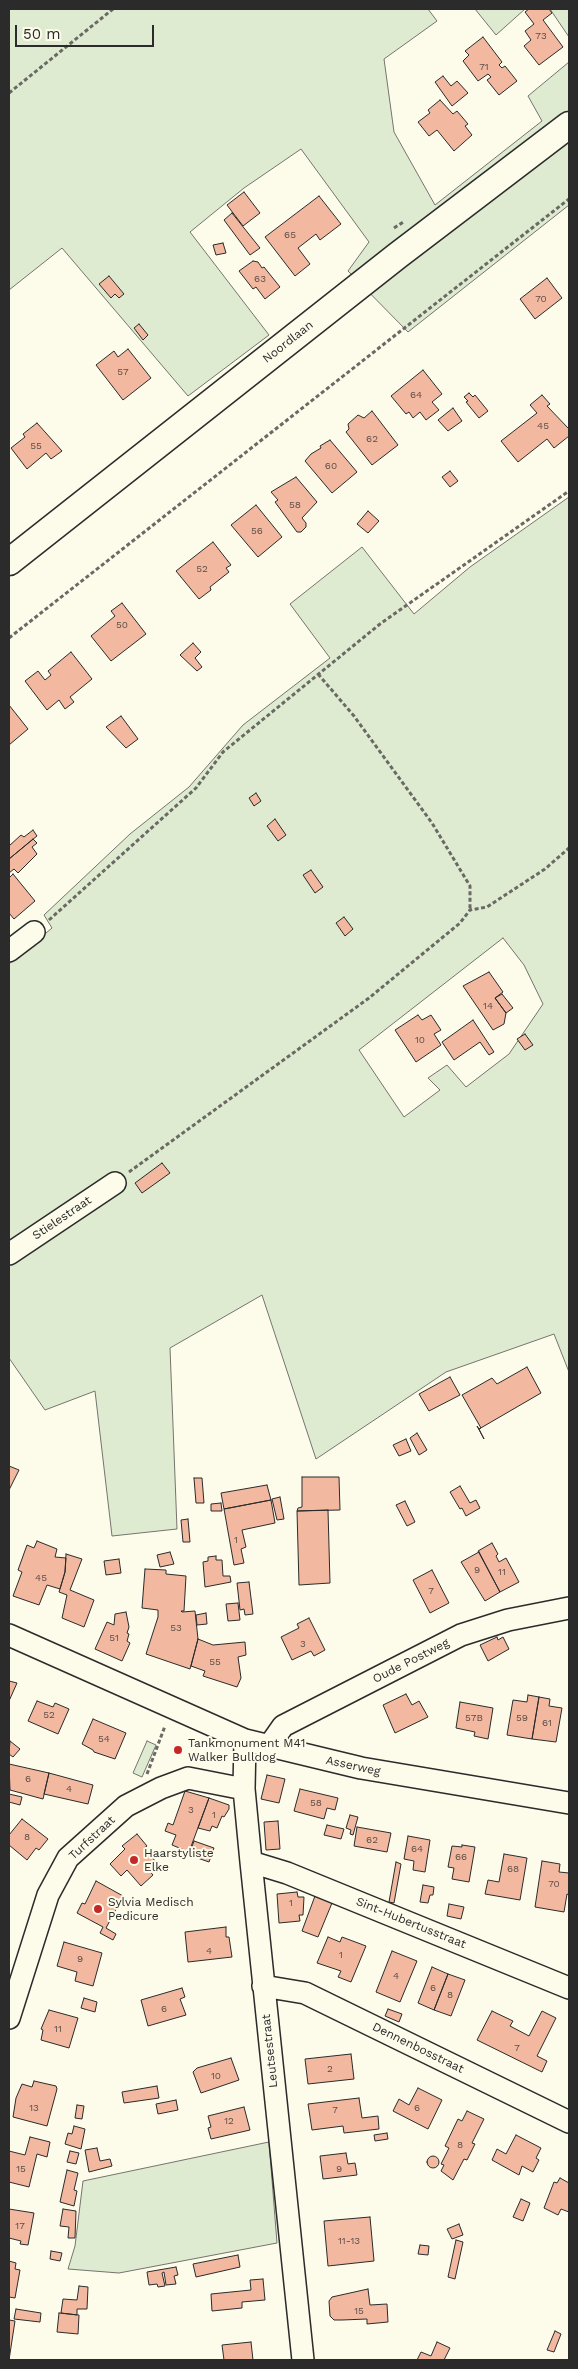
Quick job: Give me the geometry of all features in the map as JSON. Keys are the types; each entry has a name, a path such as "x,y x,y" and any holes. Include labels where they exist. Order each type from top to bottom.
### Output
{"main road":[{"name":"Noordlaan","path":"9,562 397,256 569,125"}],"street":[{"path":"9,951 34,932"},
{"name":"Stielestraat","path":"9,1254 115,1183"},
{"name":"Oude Postweg","path":"269,1746 283,1726 461,1635 508,1620 569,1608"},
{"name":"Asserweg","path":"9,1635 245,1740 360,1768 569,1803"},
{"name":"Leutsestraat","path":"245,1740 244,1789 303,2360"},
{"name":"Turfstraat","path":"9,2018 48,1895 68,1858 126,1806 161,1788 188,1778 244,1789"},
{"name":"Sint-Hubertusstraat","path":"251,1862 287,1873 569,1988"},
{"name":"Dennenbosstraat","path":"263,1986 305,1993 569,2122"}],"path":[{"path":"9,93 113,9"},
{"path":"9,638 569,200"},
{"path":"34,932 75,899 196,788 223,752 380,624 569,491"},
{"path":"115,1183 369,998 460,923 470,910 470,886 432,823 354,716 318,674"},
{"path":"470,910 487,907 545,869 569,848"},
{"path":"137,1800 172,1707"}],"green space":[{"path":"9,9 428,9 437,21 384,59 394,132 435,205 542,121 528,96 569,62 569,205 408,332 348,271 369,242 301,149 244,188 190,232 269,335 188,396 62,248 9,290"},
{"path":"475,9 525,9 496,35"},
{"path":"550,9 569,9 569,37"},
{"path":"569,497 569,1372 554,1334 446,1372 316,1459 262,1295 170,1348 177,1529 112,1536 95,1391 45,1410 9,1358 9,964 52,928 44,915 130,834 189,787 243,725 330,658 290,604 362,547 414,614 470,567","holes":["503,938 524,965 543,1004 509,1054 466,1087 447,1065 428,1078 440,1090 404,1117 359,1050"]},
{"path":"147,1741 156,1745 142,1777 133,1773"},
{"path":"269,2142 277,2243 119,2273 68,2269 75,2246 83,2181"}],"building":[{"path":"529,9 549,9 552,13 543,20 563,47 539,65 524,46 531,40 525,31 534,24 525,12"},
{"path":"483,37 502,62 499,65 502,68 505,66 517,81 499,95 487,80 491,77 488,74 478,81 463,61 469,55 465,51"},
{"path":"443,76 451,86 457,81 468,93 452,106 435,82"},
{"path":"440,100 453,114 457,111 468,124 465,126 472,135 454,151 437,130 429,136 418,122 430,113 428,110"},
{"path":"244,192 260,213 243,226 227,205"},
{"path":"319,196 341,224 320,240 316,234 298,248 310,264 295,276 265,237"},
{"path":"232,213 260,248 250,255 224,220"},
{"path":"223,243 226,253 216,255 213,245"},
{"path":"253,261 258,262 262,268 264,267 280,287 265,299 256,287 253,289 239,271"},
{"path":"109,276 124,294 119,298 115,294 111,298 99,284"},
{"path":"547,278 562,298 535,319 520,299"},
{"path":"139,324 148,335 143,340 134,328"},
{"path":"128,349 151,378 123,400 96,365 114,351 118,357"},
{"path":"423,370 442,394 432,402 439,410 426,420 420,412 413,418 409,412 406,414 391,396"},
{"path":"469,393 473,397 475,395 488,411 479,418 464,397"},
{"path":"542,395 550,404 547,406 569,429 569,436 554,448 547,439 518,462 501,441 537,413 530,405"},
{"path":"453,408 462,421 448,431 438,420"},
{"path":"372,411 398,445 372,465 346,432 349,429 348,424 358,415 364,418"},
{"path":"37,423 62,451 51,459 46,453 27,469 11,448 25,437 23,434"},
{"path":"330,440 357,472 332,493 305,461 311,454 321,448 320,446"},
{"path":"450,471 458,481 450,487 442,477"},
{"path":"296,477 317,502 302,518 306,523 306,527 301,532 297,532 275,502 278,500 271,492"},
{"path":"256,505 282,537 258,557 231,525"},
{"path":"368,511 379,521 368,533 357,524"},
{"path":"213,542 231,565 226,568 229,572 210,587 211,590 199,599 176,571"},
{"path":"122,603 146,634 111,661 91,636 115,616 111,611"},
{"path":"193,643 201,652 195,658 202,667 197,671 180,655"},
{"path":"71,652 92,679 70,697 74,702 65,709 59,700 47,710 25,681 38,671 45,680 51,675 48,671"},
{"path":"9,705 28,729 9,745"},
{"path":"121,716 138,739 126,748 106,727"},
{"path":"256,793 261,801 254,806 249,798"},
{"path":"275,819 286,835 278,841 267,826"},
{"path":"33,830 37,836 9,859 9,846 21,835 24,837"},
{"path":"33,839 37,843 32,847 37,854 18,873 14,869 9,873 9,859"},
{"path":"311,870 323,887 315,893 303,875"},
{"path":"13,874 35,901 14,919 9,913 9,878"},
{"path":"344,917 353,929 345,936 336,923"},
{"path":"489,972 503,992 495,998 506,1013 504,1024 493,1030 463,986"},
{"path":"502,994 513,1008 506,1013 495,998"},
{"path":"418,1015 422,1020 431,1015 441,1030 434,1034 441,1045 416,1062 395,1030"},
{"path":"473,1020 494,1052 489,1055 480,1042 454,1060 442,1042"},
{"path":"525,1034 533,1045 525,1050 517,1039"},
{"path":"162,1163 170,1173 142,1193 135,1183"},
{"path":"527,1367 541,1393 481,1428 462,1395 492,1378 497,1384"},
{"path":"450,1377 460,1395 429,1411 419,1394"},
{"path":"417,1433 427,1450 419,1455 410,1438"},
{"path":"406,1439 411,1451 399,1456 393,1445"},
{"path":"9,1466 19,1470 9,1490"},
{"path":"302,1477 339,1477 340,1510 297,1511 298,1508 302,1507"},
{"path":"194,1478 202,1478 204,1503 196,1503"},
{"path":"267,1485 271,1500 224,1509 221,1493"},
{"path":"460,1486 470,1503 476,1500 480,1508 466,1516 450,1492"},
{"path":"280,1497 284,1519 277,1520 272,1499"},
{"path":"271,1500 275,1523 242,1530 246,1547 241,1549 244,1563 234,1565 224,1509"},
{"path":"405,1501 415,1522 407,1526 396,1505"},
{"path":"221,1503 222,1511 211,1511 211,1504"},
{"path":"328,1510 330,1583 299,1585 297,1511"},
{"path":"188,1519 190,1542 183,1542 181,1520"},
{"path":"37,1541 57,1549 55,1557 66,1558 65,1572 60,1589 47,1585 39,1605 13,1596 22,1572 18,1570 27,1545 34,1548"},
{"path":"492,1543 498,1554 496,1556 499,1562 506,1558 519,1582 500,1592 478,1551"},
{"path":"170,1552 174,1564 160,1567 157,1555"},
{"path":"479,1552 500,1592 485,1601 461,1562"},
{"path":"66,1554 82,1559 70,1590 94,1600 84,1627 62,1618 67,1595 59,1592 65,1572"},
{"path":"216,1556 216,1560 222,1560 223,1576 230,1576 231,1582 205,1587 203,1562 208,1561 208,1557"},
{"path":"119,1559 121,1573 106,1575 104,1561"},
{"path":"145,1569 166,1570 166,1574 186,1576 184,1611 181,1611 182,1612 195,1611 198,1639 190,1669 146,1654 158,1617 158,1610 142,1608"},
{"path":"432,1570 449,1603 430,1613 413,1580"},
{"path":"249,1582 253,1614 245,1615 244,1609 240,1610 237,1583"},
{"path":"238,1603 240,1620 228,1621 226,1604"},
{"path":"126,1612 129,1627 127,1641 130,1643 122,1661 95,1649 107,1622 114,1625 115,1614"},
{"path":"206,1613 207,1624 197,1625 196,1615"},
{"path":"309,1618 325,1650 314,1656 311,1651 292,1660 281,1637 299,1628 297,1624"},
{"path":"497,1637 498,1640 503,1637 509,1649 488,1661 480,1645"},
{"path":"198,1639 213,1645 245,1642 246,1655 238,1657 241,1678 237,1687 203,1676 205,1671 191,1666"},
{"path":"9,1681 17,1683 9,1701"},
{"path":"406,1694 412,1705 419,1701 428,1717 395,1733 383,1705"},
{"path":"528,1695 539,1697 532,1739 507,1735 513,1700 527,1702"},
{"path":"539,1697 550,1699 549,1706 562,1708 556,1742 532,1739"},
{"path":"37,1701 53,1707 55,1703 69,1709 58,1734 28,1721"},
{"path":"460,1702 493,1708 488,1739 474,1736 475,1732 456,1728"},
{"path":"93,1719 126,1733 115,1759 94,1752 82,1744"},
{"path":"10,1741 20,1749 13,1757 9,1754"},
{"path":"9,1764 49,1773 43,1799 10,1790"},
{"path":"49,1773 93,1785 88,1804 44,1794"},
{"path":"267,1775 285,1779 279,1803 261,1799"},
{"path":"300,1789 338,1798 335,1810 327,1808 324,1819 294,1811"},
{"path":"185,1791 209,1798 189,1852 172,1845 176,1835 165,1831 168,1823 173,1825"},
{"path":"9,1794 22,1797 20,1805 9,1802"},
{"path":"209,1798 229,1805 229,1809 224,1817 222,1816 217,1828 212,1826 210,1831 198,1828"},
{"path":"350,1815 358,1817 353,1835 350,1834 351,1830 346,1828"},
{"path":"22,1819 48,1839 39,1850 36,1848 27,1860 9,1845 9,1835"},
{"path":"278,1821 280,1849 266,1850 264,1822"},
{"path":"327,1825 344,1829 341,1839 324,1835"},
{"path":"357,1827 391,1833 387,1852 354,1846"},
{"name":"Haarstyliste Elke","path":"137,1834 147,1846 144,1848 156,1862 148,1869 153,1875 141,1886 127,1870 121,1876 110,1864 125,1849 122,1846"},
{"path":"408,1836 430,1840 425,1872 413,1870 414,1861 404,1859"},
{"path":"194,1841 214,1848 209,1862 189,1855"},
{"path":"462,1845 475,1847 469,1882 452,1879 454,1868 448,1867 452,1846 462,1847"},
{"path":"504,1854 527,1858 520,1900 485,1894 488,1880 499,1882"},
{"path":"542,1861 560,1864 559,1872 569,1873 569,1895 567,1894 564,1912 535,1907"},
{"path":"396,1862 401,1864 394,1903 389,1902"},
{"name":"Sylvia Medisch Pedicure","path":"96,1881 123,1896 106,1928 116,1934 113,1940 100,1933 103,1927 77,1913 82,1903 85,1904"},
{"path":"423,1885 434,1887 433,1895 430,1895 428,1903 420,1902"},
{"path":"297,1892 298,1897 304,1897 303,1915 299,1915 300,1921 279,1923 277,1894"},
{"path":"315,1896 332,1903 318,1937 302,1931"},
{"path":"449,1904 464,1907 461,1919 447,1916"},
{"path":"226,1927 226,1937 229,1937 232,1957 188,1962 185,1932"},
{"path":"328,1937 340,1942 342,1937 366,1946 351,1982 338,1977 341,1971 317,1963"},
{"path":"64,1942 102,1953 93,1986 75,1981 77,1972 57,1966"},
{"path":"392,1951 417,1961 400,2002 376,1992"},
{"path":"432,1967 448,1974 434,2010 418,2003"},
{"path":"448,1974 465,1980 451,2016 434,2010"},
{"path":"182,1988 185,1997 180,1999 186,2015 148,2026 141,2000"},
{"path":"84,1998 97,2002 95,2012 81,2008"},
{"path":"388,2009 402,2014 399,2022 385,2016"},
{"path":"49,2010 78,2018 69,2048 41,2040 43,2030 41,2029"},
{"path":"492,2011 513,2021 510,2026 529,2036 542,2011 556,2018 537,2056 547,2061 542,2072 477,2040"},
{"path":"351,2054 354,2079 308,2084 305,2059"},
{"path":"231,2058 239,2080 201,2093 193,2072 197,2068"},
{"path":"34,2081 56,2086 57,2089 47,2126 13,2117 16,2098 22,2084 32,2087"},
{"path":"157,2086 159,2098 124,2103 122,2092"},
{"path":"418,2088 442,2100 428,2129 393,2111 399,2099 409,2105"},
{"path":"359,2098 362,2118 378,2116 379,2129 344,2133 343,2126 312,2130 308,2104"},
{"path":"176,2100 178,2110 158,2114 156,2104"},
{"path":"77,2105 84,2106 82,2119 75,2118"},
{"path":"244,2107 250,2130 211,2139 208,2128 211,2127 208,2116"},
{"path":"467,2111 484,2119 472,2143 475,2144 467,2160 464,2159 453,2180 441,2171 444,2165 441,2164 449,2148 445,2146 458,2119 462,2121"},
{"path":"74,2126 85,2129 81,2149 65,2144 68,2133 72,2134"},
{"path":"387,2133 388,2139 375,2141 374,2135"},
{"path":"516,2135 541,2148 536,2158 539,2160 533,2172 522,2166 519,2175 492,2160 497,2149 506,2154"},
{"path":"30,2137 50,2142 47,2157 37,2154 29,2187 9,2182 9,2151 25,2155"},
{"path":"97,2148 100,2161 110,2159 112,2166 89,2172 85,2150"},
{"path":"70,2151 79,2153 76,2164 67,2162"},
{"path":"346,2153 348,2164 355,2163 357,2175 323,2179 320,2156"},
{"path":"431,2156 435,2156 439,2162 435,2168 431,2168 427,2164 427,2160"},
{"path":"67,2170 78,2173 74,2190 77,2191 74,2206 60,2202"},
{"path":"560,2178 569,2183 569,2212 561,2209 558,2215 544,2208 554,2182 557,2183"},
{"path":"521,2199 530,2203 523,2221 513,2217"},
{"path":"9,2209 34,2213 28,2245 20,2244 21,2241 9,2238"},
{"path":"63,2209 76,2211 75,2238 68,2238 69,2227 60,2226"},
{"path":"370,2217 374,2261 328,2266 324,2221"},
{"path":"459,2224 463,2235 452,2239 447,2229"},
{"path":"456,2240 463,2242 455,2279 448,2277"},
{"path":"420,2245 429,2246 428,2255 418,2254"},
{"path":"51,2251 62,2253 60,2261 50,2259"},
{"path":"238,2255 240,2267 196,2277 193,2264"},
{"path":"9,2261 16,2263 15,2269 20,2270 15,2298 9,2297"},
{"path":"176,2267 178,2275 174,2276 176,2284 166,2285 164,2272 162,2273 165,2286 149,2285 147,2272"},
{"path":"263,2279 265,2300 242,2302 242,2308 212,2311 211,2294 251,2290 250,2280"},
{"path":"79,2286 88,2287 87,2309 77,2309 77,2315 61,2313 63,2299 77,2300"},
{"path":"368,2289 370,2305 387,2304 388,2322 367,2324 367,2319 334,2320 330,2316 329,2301 332,2297"},
{"path":"16,2309 41,2313 40,2322 14,2319"},
{"path":"59,2313 79,2315 78,2334 57,2332"},
{"path":"9,2320 15,2321 9,2360"},
{"path":"555,2331 561,2334 554,2352 547,2350"},
{"path":"251,2342 253,2360 224,2360 222,2345"},
{"path":"437,2342 450,2348 444,2360 417,2360 421,2352 431,2356"}],"place":[{"name":"Tankmonument M41 Walker Bulldog","path":"178,1750"},
{"name":"Haarstyliste Elke","path":"134,1860"},
{"name":"Sylvia Medisch Pedicure","path":"98,1909"}]}
